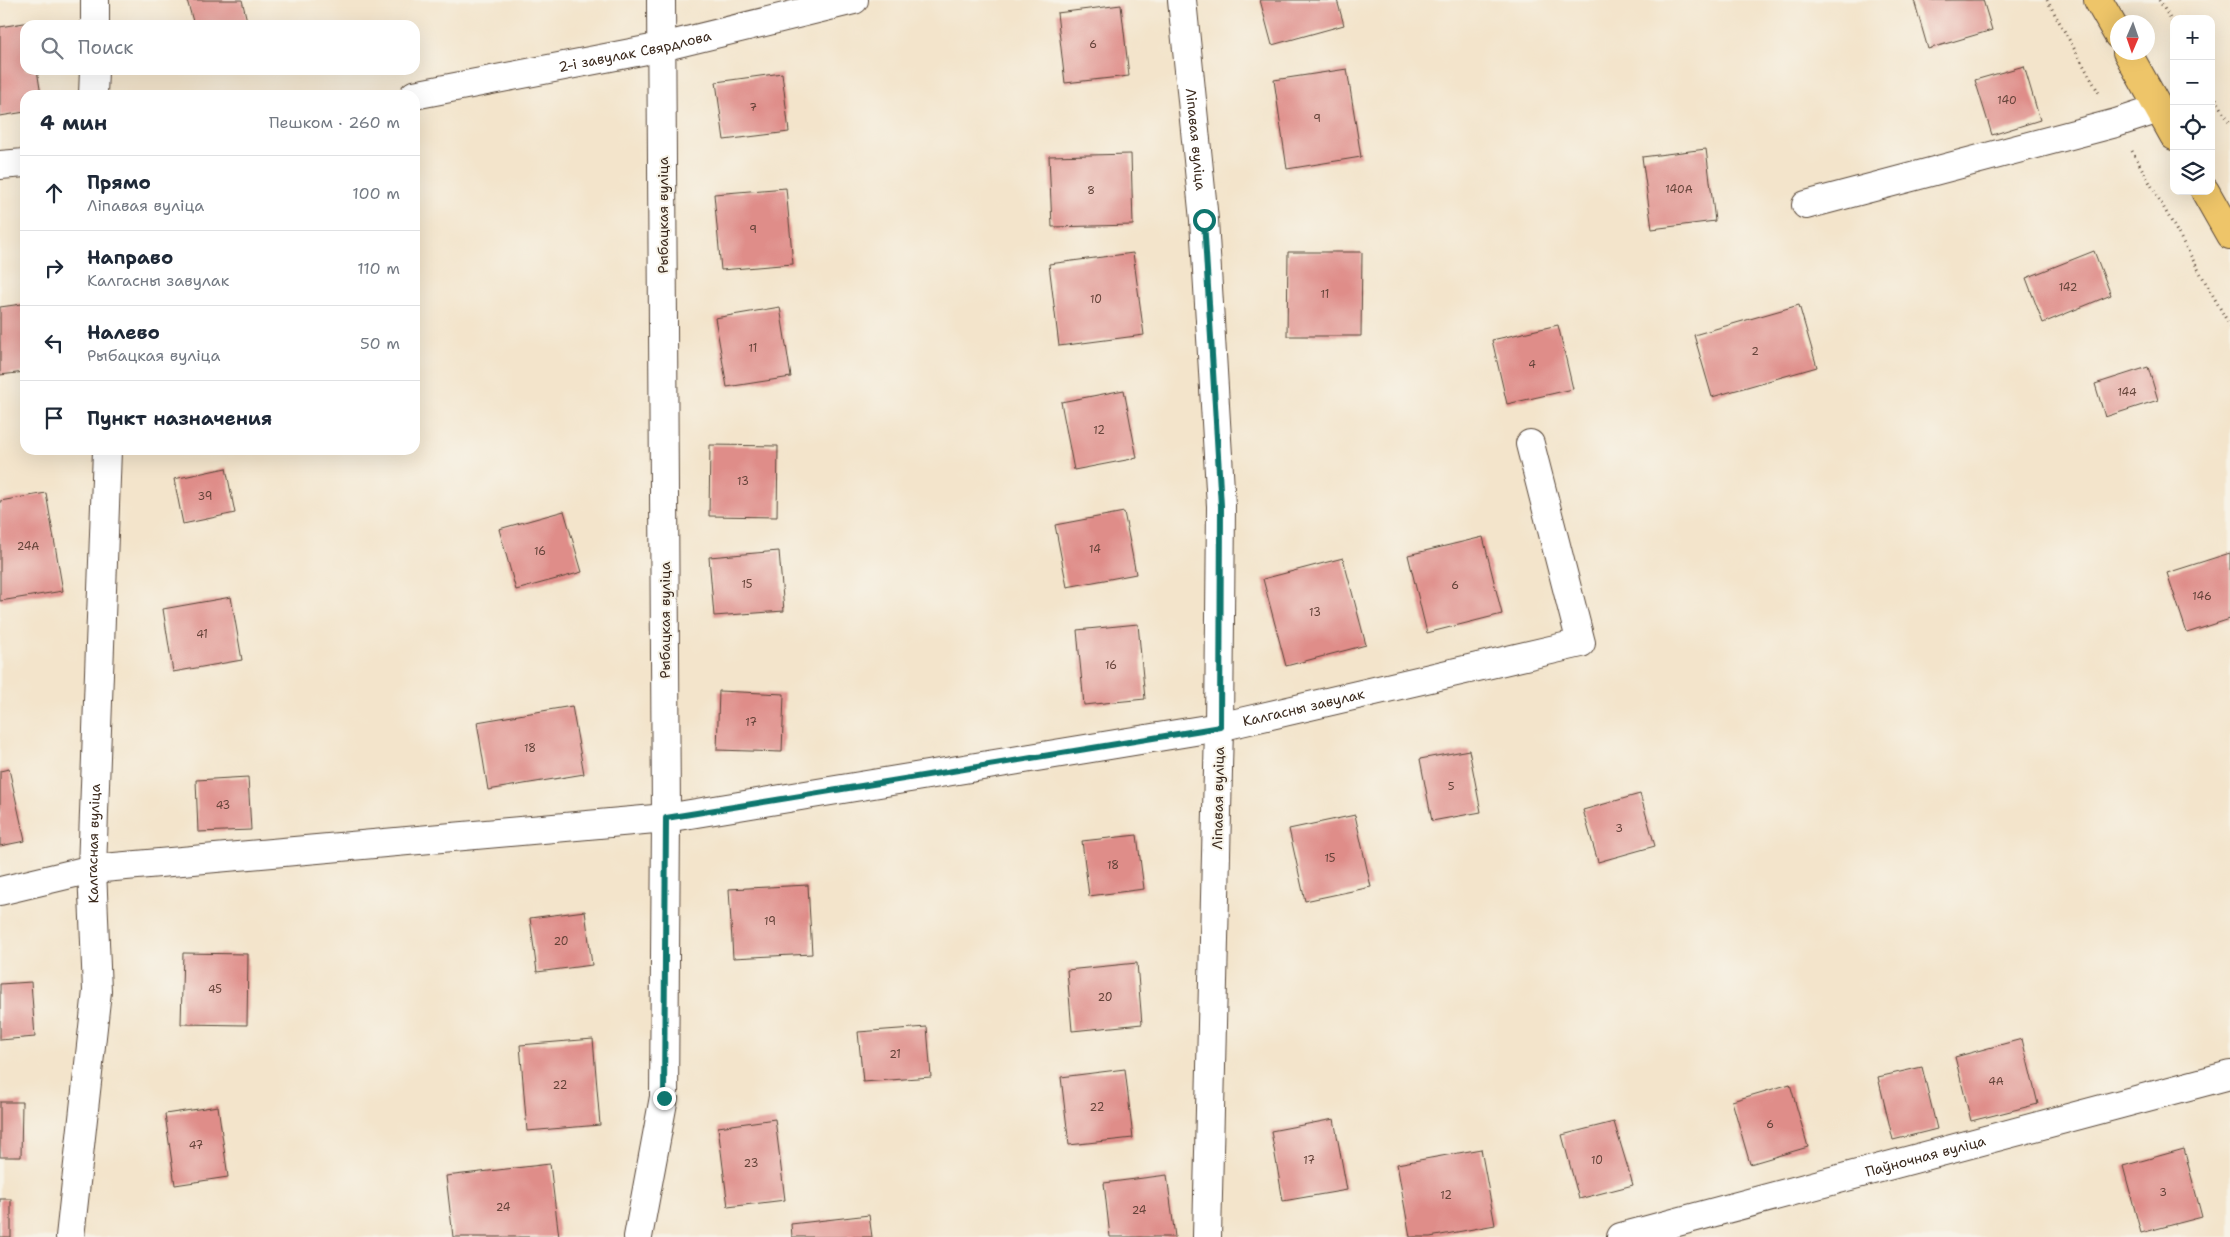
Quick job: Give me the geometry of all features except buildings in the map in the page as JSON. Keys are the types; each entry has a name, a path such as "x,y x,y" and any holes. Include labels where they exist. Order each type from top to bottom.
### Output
{"main road":[{"path":"2098,0 2110,21"},
{"path":"2131,60 2170,129"},
{"path":"2207,195 2230,235"}],"street":[{"path":"94,20 95,0"},
{"name":"Рыбацкая вуліца","path":"638,1237 664,1098 666,818 661,0"},
{"name":"2-і завулак Свярдлова","path":"420,94 662,47 854,0"},
{"name":"Ліпавая вуліца","path":"1182,0 1204,220 1220,496 1220,727 1207,1237"},
{"path":"94,75 94,90"},
{"path":"1806,205 2116,123 2159,109"},
{"path":"0,165 20,163"},
{"name":"Калгасны завулак","path":"92,869 666,818 1220,727 1581,643 1530,444"},
{"name":"Калгасная вуліца","path":"70,1237 97,991 92,869 107,455"},
{"path":"0,890 92,869"},
{"name":"Паўночная вуліца","path":"1621,1237 2230,1076"}],"path":[{"path":"2046,0 2230,326"},
{"path":"2160,0 2170,18"},
{"path":"2215,97 2230,123"}],"route":[{"path":"664,1098 666,818 1220,727 1221,506 1204,220"}]}
